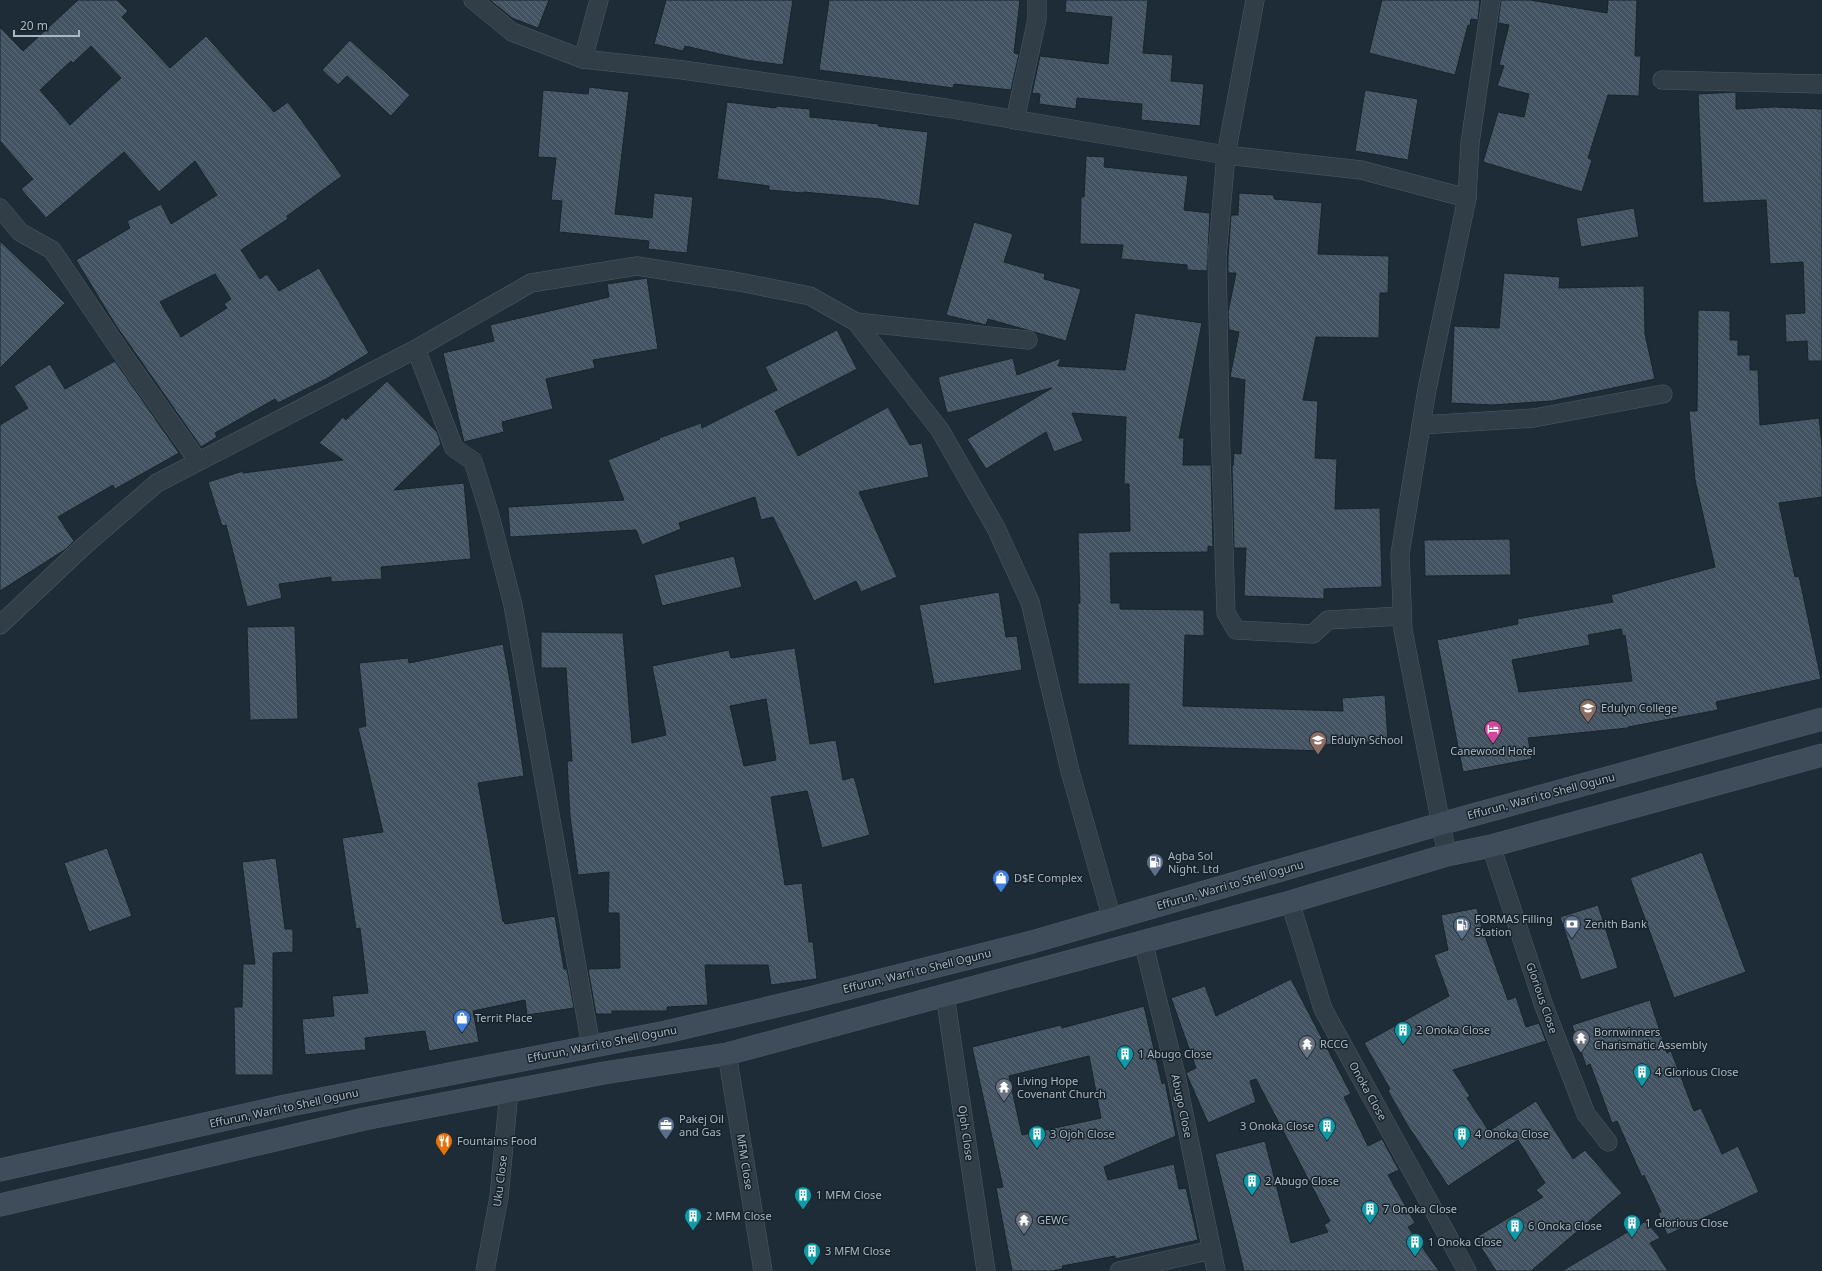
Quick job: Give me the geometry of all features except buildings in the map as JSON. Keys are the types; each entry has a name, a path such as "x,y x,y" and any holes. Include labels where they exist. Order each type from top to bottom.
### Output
{"main road":[{"name":"Effurun, Warri to Shell Ogunu","path":"0,1170 285,1106 666,1032 802,1000 1032,942 1440,824 1822,719"},
{"path":"0,1205 364,1119 604,1073 728,1054 1290,902 1447,855 1491,846 1822,755"}],"street":[{"path":"473,0 512,32 583,59 683,70 946,108 1226,155 1361,170 1467,198"},
{"path":"583,59 599,0"},
{"path":"1015,120 1036,19 1037,0"},
{"path":"1255,0 1226,155 1217,257 1217,320 1226,613 1236,630 1313,634 1328,620 1402,616"},
{"path":"1447,855 1402,630 1400,554 1426,389 1467,198 1470,143 1491,0"},
{"path":"1662,80 1822,84"},
{"path":"0,208 20,232 52,250 123,355 198,461"},
{"path":"0,625 85,545 157,483 416,349 531,283 637,266 739,282 810,296 856,322 940,430 996,528 1030,602 1070,771 1112,919"},
{"path":"856,322 1028,340"},
{"path":"416,349 454,448 472,461 489,512 513,605 591,1046"},
{"path":"1421,425 1534,418 1663,394"},
{"name":"Glorious Close","path":"1491,846 1544,1006 1586,1114 1608,1142"},
{"name":"Onoka Close","path":"1290,902 1323,1009 1467,1271"},
{"name":"Abugo Close","path":"1142,941 1176,1075 1216,1271"},
{"name":"Ojoh Close","path":"945,995 986,1271"},
{"name":"MFM Close","path":"728,1054 763,1271"},
{"name":"Uku Close","path":"485,1271 499,1196 509,1091"},
{"path":"1119,1271 1212,1250"}],"place":[{"name":"Edulyn College","path":"1588,723"},
{"name":"Canewood Hotel","path":"1493,744"},
{"name":"Edulyn School","path":"1318,755"},
{"name":"Agba Sol Night. Ltd","path":"1155,877"},
{"name":"D$E Complex","path":"1001,893"},
{"name":"Zenith Bank","path":"1572,939"},
{"name":"FORMAS Filling Station","path":"1462,940"},
{"name":"Territ Place","path":"462,1033"},
{"name":"2 Onoka Close","path":"1403,1045"},
{"name":"Bornwinners Charismatic Assembly","path":"1581,1053"},
{"name":"RCCG","path":"1307,1059"},
{"name":"1 Abugo Close","path":"1125,1069"},
{"name":"4 Glorious Close","path":"1642,1087"},
{"name":"Living Hope Covenant Church","path":"1004,1102"},
{"name":"Pakej Oil and Gas","path":"666,1140"},
{"name":"3 Onoka Close","path":"1327,1141"},
{"name":"3 Ojoh Close","path":"1037,1149"},
{"name":"4 Onoka Close","path":"1462,1149"},
{"name":"Fountains Food","path":"444,1156"},
{"name":"2 Abugo Close","path":"1252,1196"},
{"name":"1 MFM Close","path":"803,1210"},
{"name":"7 Onoka Close","path":"1370,1224"},
{"name":"2 MFM Close","path":"693,1231"},
{"name":"GEWC","path":"1024,1235"},
{"name":"1 Glorious Close","path":"1632,1238"},
{"name":"6 Onoka Close","path":"1515,1241"},
{"name":"1 Onoka Close","path":"1415,1257"},
{"name":"3 MFM Close","path":"812,1266"}]}
